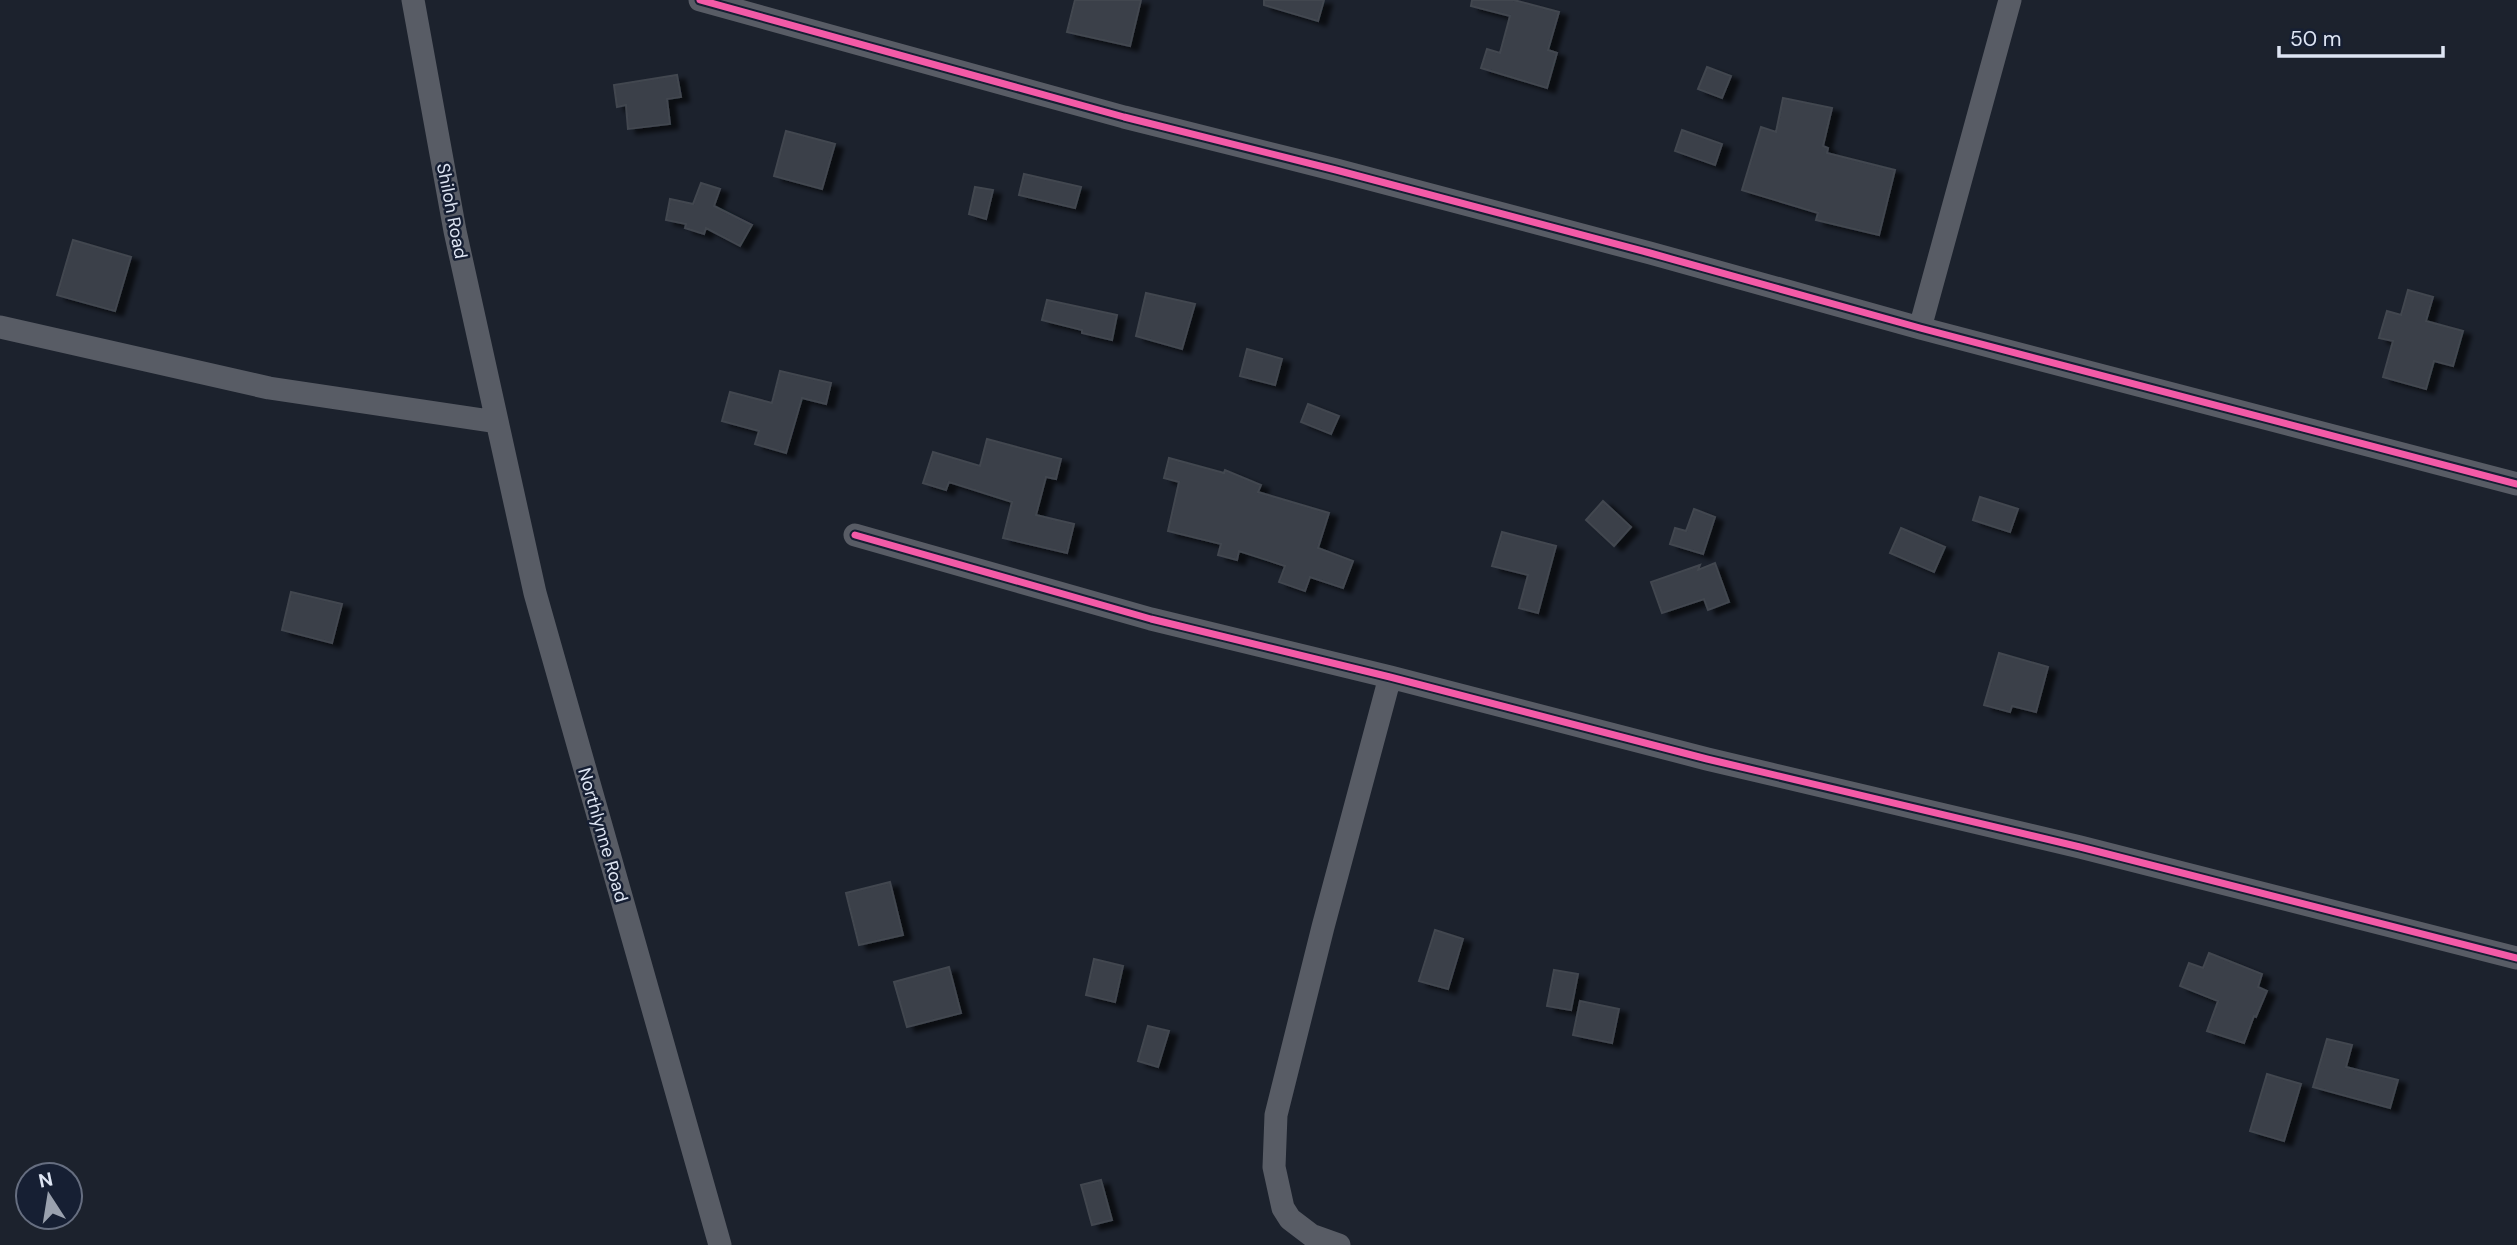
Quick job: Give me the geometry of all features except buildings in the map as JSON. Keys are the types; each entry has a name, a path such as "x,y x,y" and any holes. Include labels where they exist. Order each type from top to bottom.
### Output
{"street":[{"name":"Shiloh Road","path":"413,0 455,230 496,422"},
{"path":"700,0 1124,117 1637,249 1920,328 2517,484"},
{"path":"1920,328 2010,0"},
{"path":"0,327 270,388 496,422"},
{"name":"Northlynne Road","path":"496,422 535,593 720,1245"},
{"path":"855,535 1151,620 1391,677 1719,762 2080,847 2517,958"},
{"path":"1339,1245 1311,1235 1290,1219 1283,1208 1274,1167 1276,1115 1316,952 1391,677"}],"cycle path":[{"path":"700,0 1124,117 1336,170 1920,328 2517,484"},
{"path":"855,535 1151,619 1390,677 1707,759 2080,847 2517,958"}]}
